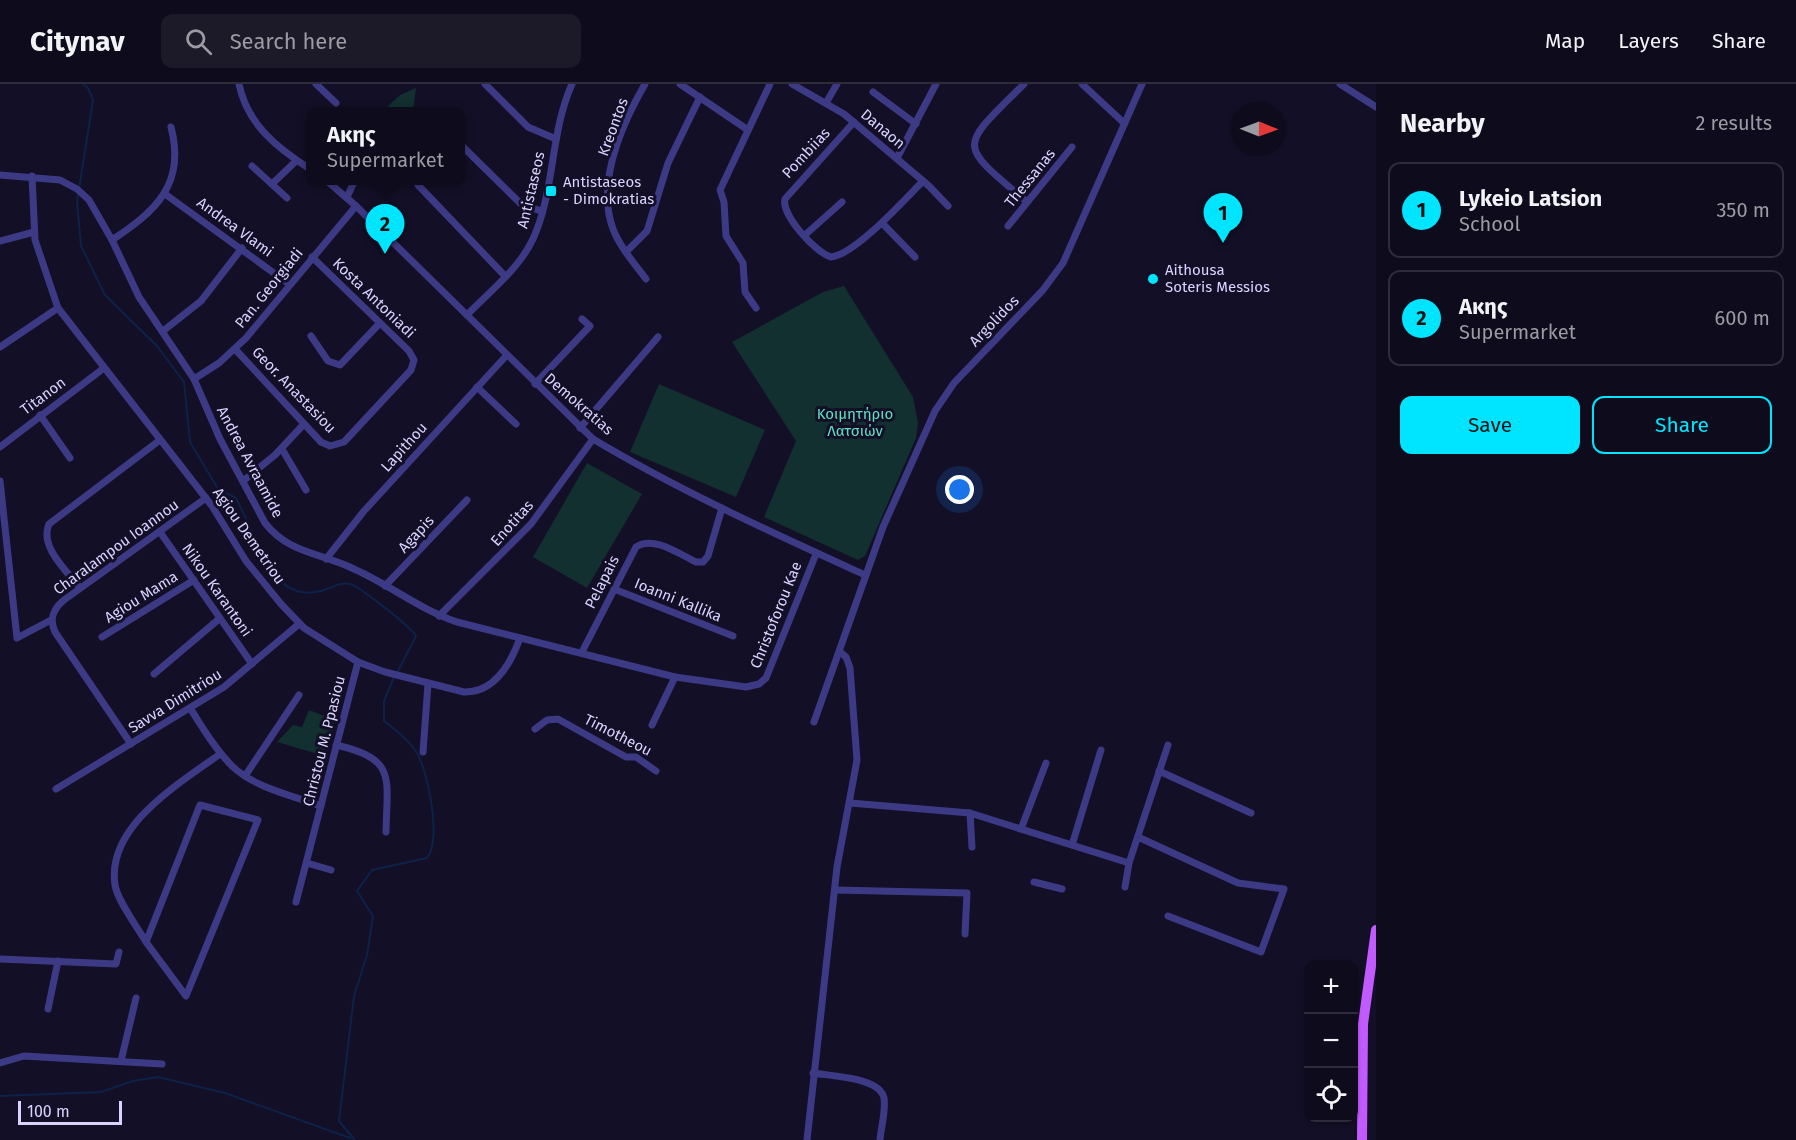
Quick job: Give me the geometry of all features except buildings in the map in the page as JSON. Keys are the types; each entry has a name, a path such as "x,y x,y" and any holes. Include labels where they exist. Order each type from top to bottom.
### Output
{"main road":[{"path":"1364,1140 1361,1105 1362,1023 1376,930"}],"street":[{"path":"239,84 243,99 256,123 274,143 306,166"},
{"path":"316,84 336,104"},
{"path":"485,84 528,127 556,139"},
{"name":"Antistaseos","path":"467,315 505,276 531,243 542,211 556,139 572,84"},
{"name":"Kreontos","path":"645,84 622,130 611,177 610,219 615,234 645,279"},
{"path":"680,84 748,130"},
{"path":"756,308 745,292 742,263 726,236 724,202 720,190 770,84"},
{"name":"Danaon","path":"792,84 854,123 897,158 948,206"},
{"path":"826,104 837,84"},
{"path":"897,158 936,84"},
{"path":"1024,84 976,132 973,145 976,156 983,165 1028,202"},
{"path":"1082,84 1124,123"},
{"name":"Argolidos","path":"813,722 840,652 883,526 938,405 954,383 1043,290 1063,263 1142,84"},
{"path":"1340,84 1376,107"},
{"path":"873,92 916,124"},
{"path":"626,252 647,231 668,163 700,97"},
{"name":"Pombiias","path":"854,123 785,199 784,208 788,217 822,253 831,257 843,253 882,222"},
{"path":"112,240 147,214 165,194 175,159 171,127"},
{"name":"Thessanas","path":"1008,226 1072,147"},
{"path":"465,149 521,204 542,211"},
{"path":"272,184 296,160"},
{"path":"252,166 287,198"},
{"name":"Andrea Avraamide","path":"0,175 55,179 73,186 96,209 139,297 194,379 243,481 274,533 300,551 354,569 439,616 582,652"},
{"name":"Agiou Demetriou","path":"32,176 34,232 40,260 58,308 206,498 246,561 299,624 358,662 428,684 464,692 480,690 496,680 507,666 520,638"},
{"path":"915,257 882,222 923,181"},
{"name":"Demokratias","path":"333,185 593,439 639,467 816,554 865,575"},
{"path":"347,197 353,185"},
{"path":"418,185 505,276"},
{"name":"Andrea Vlami","path":"165,194 290,284"},
{"path":"805,235 842,202"},
{"name":"Pan. Georgiadi","path":"194,379 235,349 356,206"},
{"path":"0,241 34,232"},
{"path":"163,331 201,301 242,248"},
{"name":"Kosta Antoniadi","path":"312,257 408,348 414,360 409,372 344,442 335,446"},
{"path":"0,347 58,308"},
{"path":"535,384 590,326 582,319"},
{"path":"311,336 328,361 339,365 380,323"},
{"path":"580,428 658,337"},
{"name":"Geor. Anastasiou","path":"235,349 323,443 335,446"},
{"name":"Lapithou","path":"326,559 364,511 506,356"},
{"name":"Titanon","path":"0,447 104,368"},
{"path":"477,387 516,424"},
{"path":"40,415 70,458"},
{"path":"243,481 282,449 304,424"},
{"name":"Enotitas","path":"439,616 531,524 593,439"},
{"path":"80,588 49,547 46,533 53,519 160,440"},
{"path":"282,449 306,490"},
{"path":"0,481 17,638 51,620 55,632 130,744"},
{"name":"Charalampou Ioannou","path":"51,620 58,606 80,588 206,498"},
{"name":"Agapis","path":"385,586 467,500"},
{"name":"Pelapais","path":"582,652 633,550 644,542 652,542 696,562 703,562 708,556 723,508"},
{"name":"Nikou Karantoni","path":"160,532 252,664"},
{"name":"Christoforou Kae","path":"582,652 675,678 741,687 763,682 816,554"},
{"name":"Agiou Mama","path":"102,637 194,580"},
{"name":"Ioanni Kallika","path":"614,589 733,636"},
{"path":"154,674 219,619"},
{"name":"Savva Dimitriou","path":"56,789 232,681 299,624"},
{"path":"807,1140 838,856 850,803 858,744 849,664 840,652"},
{"name":"Christou M. Ppasiou","path":"296,902 358,662"},
{"name":"Timotheou","path":"652,725 675,678"},
{"path":"423,752 428,684"},
{"path":"245,776 299,695"},
{"path":"190,708 220,754 245,776 267,787 321,806"},
{"name":"Timotheou","path":"535,729 547,720 558,719 624,756 636,757 656,771"},
{"path":"336,745 367,754 381,766 386,785 386,832"},
{"path":"1125,887 1130,863 1168,745"},
{"path":"1071,845 1101,750"},
{"path":"146,942 200,806 258,820 186,996 146,942 115,886 116,857 129,830 168,791 220,754"},
{"path":"1021,829 1046,764"},
{"path":"1159,771 1251,813"},
{"path":"850,803 970,813 1130,863"},
{"path":"970,813 972,847"},
{"path":"1138,837 1238,883 1284,890 1261,952 1168,916"},
{"path":"306,863 331,870"},
{"path":"1034,882 1062,889"},
{"path":"835,890 967,893 965,934"},
{"path":"0,959 116,963 119,952"},
{"path":"48,1009 58,961"},
{"path":"121,1061 136,998"},
{"path":"0,1063 24,1056 162,1064"},
{"path":"813,1073 870,1082 879,1088 884,1097 880,1140"}],"green space":[{"path":"416,88 414,107 387,107 400,95"},
{"name":"Κοιμητήριο Λατσιών","path":"844,286 913,397 918,423 916,438 865,556 858,560 764,517 796,441 732,342 823,292"},
{"path":"659,384 765,430 736,497 630,452"},
{"path":"587,463 642,494 587,588 533,557"},
{"path":"309,710 335,720 325,756 277,742 293,725 302,727"}],"waterway":[{"path":"83,84 88,88 93,100 77,202 81,246 105,295 157,346 184,382 190,442 218,489 236,498 273,574 291,589 304,593 350,584 385,607 416,636 397,673"},
{"path":"354,1139 339,1121 354,996 367,955 373,916 357,891 372,870 427,858 433,836 432,804 420,759 401,734 384,721 384,701 394,677"},
{"path":"0,1096 101,1092 133,1081 158,1077 225,1093 350,1138"}],"place":[{"name":"Antistaseos - Dimokratias","path":"551,191"},
{"name":"Lykeio Latsion","path":"1223,243"},
{"name":"Ακης","path":"385,254"},
{"name":"Aithousa Soteris Messios","path":"1153,279"}]}
